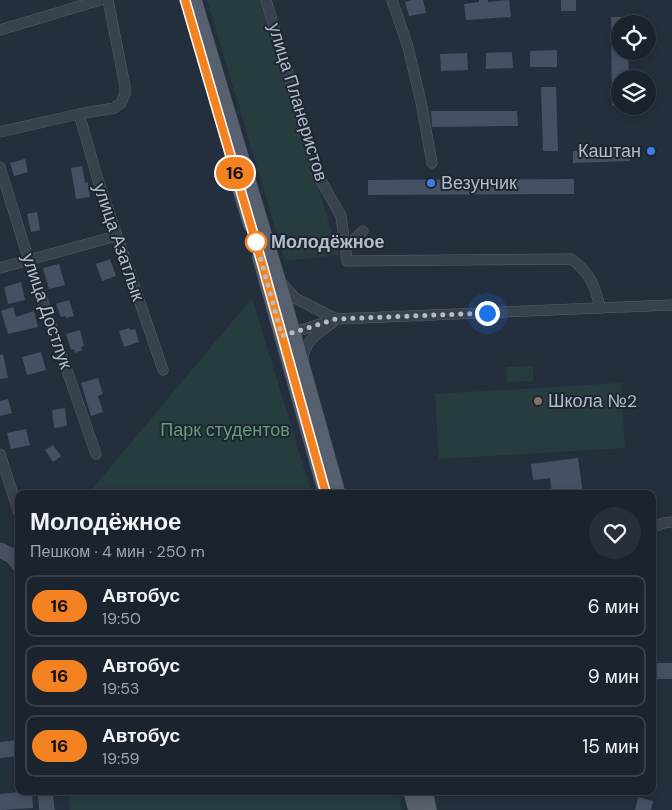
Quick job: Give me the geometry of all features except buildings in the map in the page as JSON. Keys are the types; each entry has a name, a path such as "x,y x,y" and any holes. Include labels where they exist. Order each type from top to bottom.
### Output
{"main road":[{"path":"185,0 287,334 303,372 337,490"},
{"path":"194,0 276,275 287,334 325,490"},
{"path":"412,795 416,810"},
{"path":"426,795 429,810"}],"street":[{"path":"0,30 100,0"},
{"path":"0,132 114,108 121,103 125,94 125,86 108,0"},
{"name":"улица Планеристов","path":"266,0 320,179 341,216 347,261 571,259 584,269 596,290 600,308"},
{"path":"392,0 408,47 421,102 432,163"},
{"name":"улица Азатлык","path":"79,114 116,236 164,370"},
{"name":"улица Достлук","path":"0,167 29,261 96,454"},
{"path":"345,249 363,231"},
{"path":"0,268 116,236"},
{"path":"276,275 296,298 336,319"},
{"path":"287,334 336,319 672,305"},
{"path":"303,372 303,355 308,342 336,319"},
{"path":"0,454 15,501"},
{"path":"656,526 663,522 672,522"},
{"path":"0,550 12,556 15,560"},
{"path":"45,795 47,810"}],"green space":[{"path":"207,0 260,0 339,255 285,261"},
{"name":"Парк студентов","path":"252,298 311,490 91,490"},
{"path":"533,366 533,381 507,382 506,367"},
{"path":"621,383 625,448 439,459 435,394"},
{"path":"68,795 399,795 402,810 70,810"}],"bus line":[{"name":"16","path":"185,0 291,365 325,490"}],"place":[{"name":"Каштан","path":"651,151"},
{"name":"Везунчик","path":"431,183"},
{"name":"Молодёжное","path":"256,242"},
{"name":"Школа №2","path":"538,401"}],"route":[{"path":"256,242 282,336 336,319 487,313"}]}
